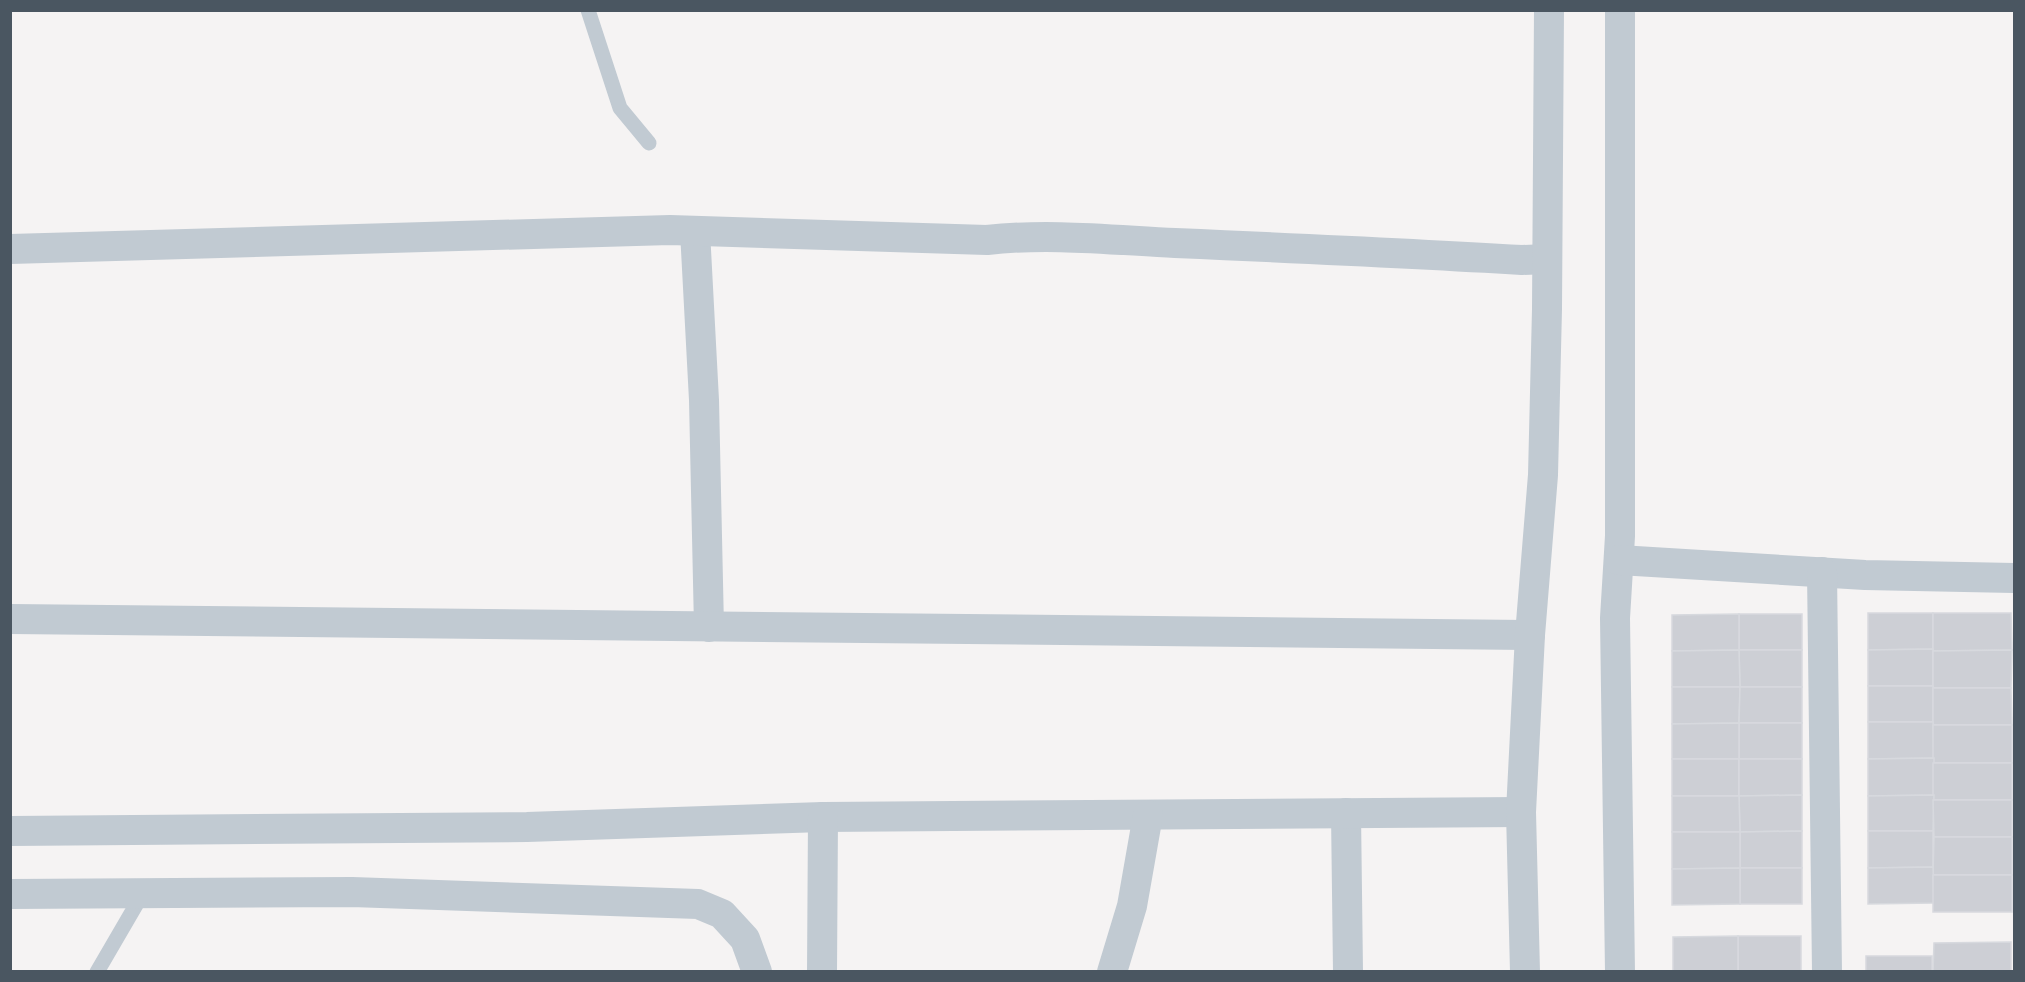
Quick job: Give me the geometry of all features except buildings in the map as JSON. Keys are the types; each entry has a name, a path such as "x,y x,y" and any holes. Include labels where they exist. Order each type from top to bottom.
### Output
{"street":[{"path":"1525,972 1521,812 1530,635 1543,475 1547,309 1549,10"},
{"path":"1620,10 1620,536 1615,618 1620,972"},
{"path":"10,249 695,231 987,240 1073,239 1522,260 1547,259"},
{"path":"695,231 704,400 709,627"},
{"path":"1619,560 1822,572 2014,578"},
{"path":"1822,572 1827,972"},
{"path":"10,619 1530,635"},
{"path":"10,831 527,826 823,817 1521,812"},
{"path":"1346,813 1348,972"},
{"path":"1112,972 1132,906 1148,815"},
{"path":"822,972 823,817"},
{"path":"10,894 352,892 698,904 722,914 745,939 757,972"}],"lane":[{"path":"588,10 620,108 649,142"},
{"path":"97,972 143,893"}]}
